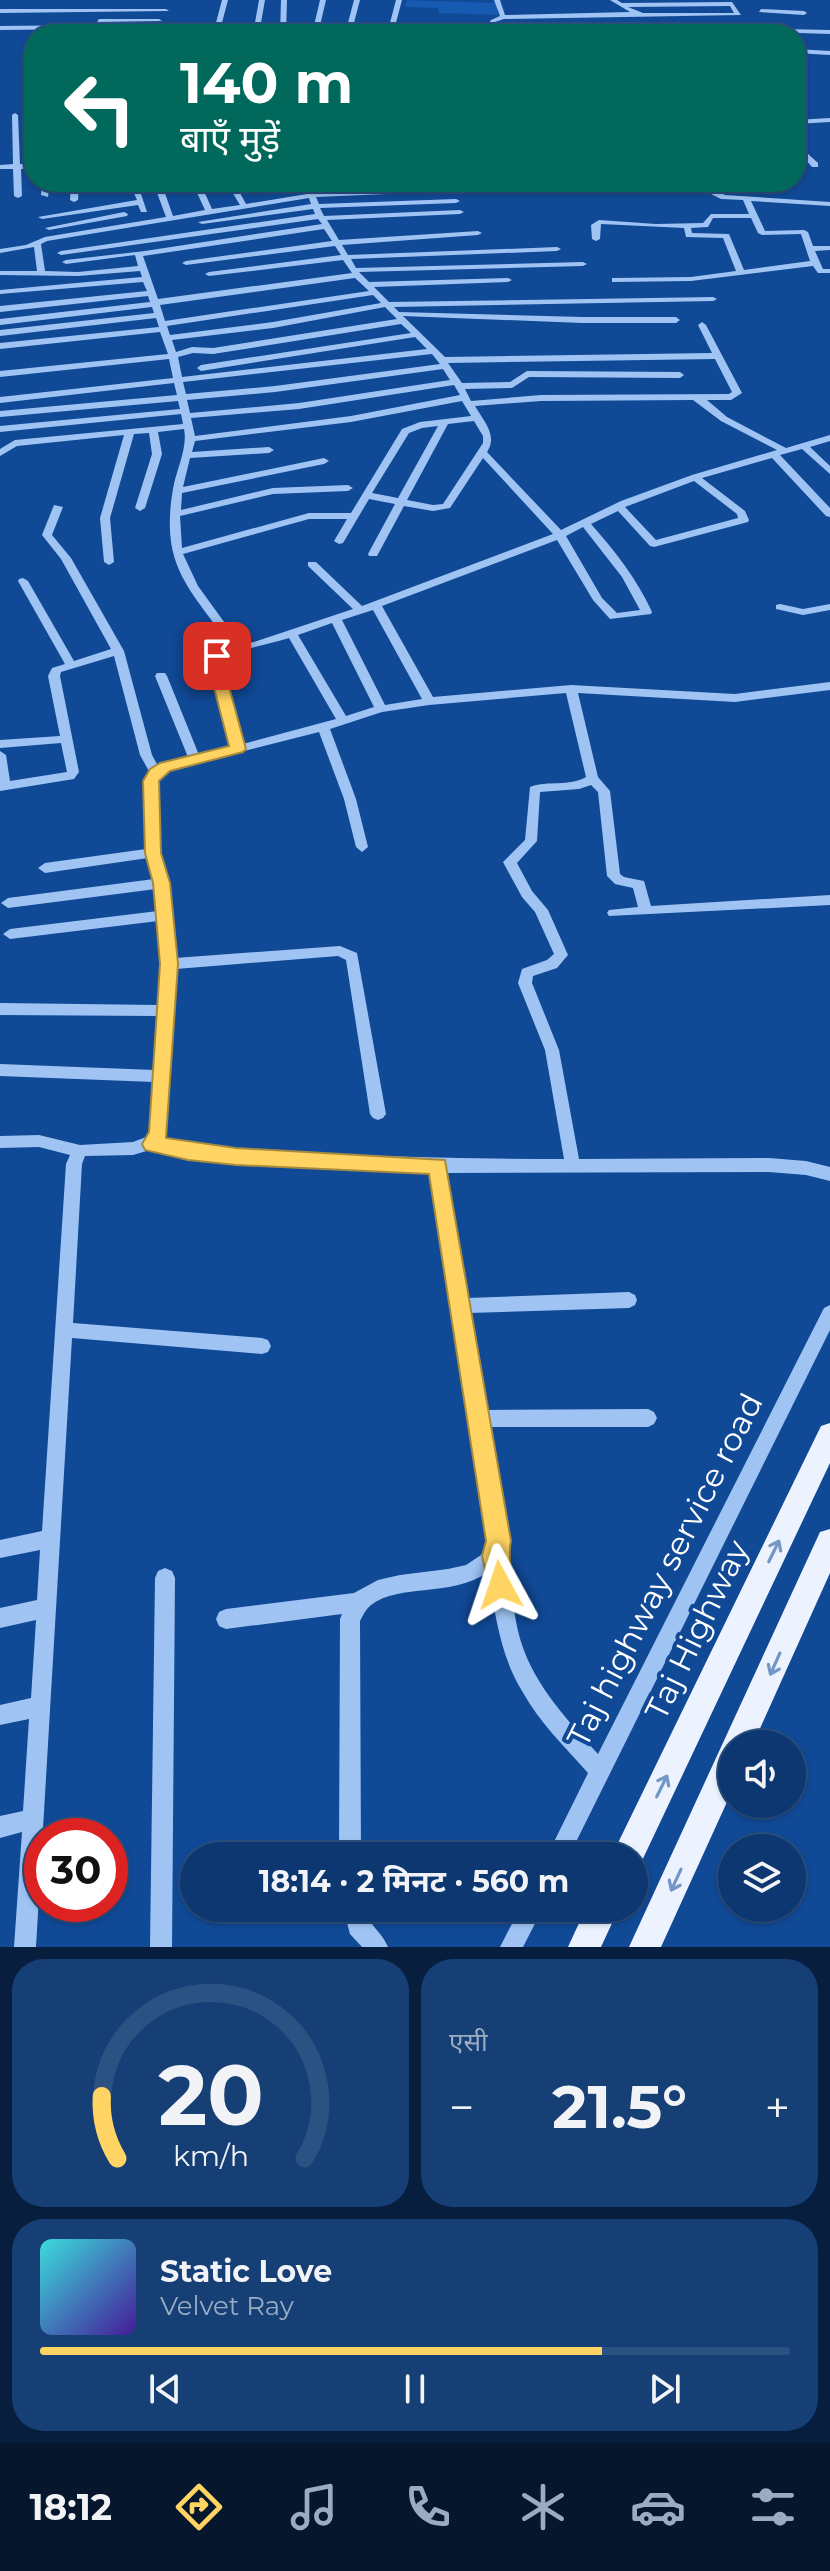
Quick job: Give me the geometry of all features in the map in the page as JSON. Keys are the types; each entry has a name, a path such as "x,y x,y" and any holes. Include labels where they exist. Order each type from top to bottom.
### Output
{"main road":[{"name":"Taj Highway","path":"635,1842 830,1435"},
{"path":"744,1730 830,1542"},
{"path":"645,1947 718,1788"},
{"path":"584,1947 596,1922"}],"street":[{"path":"219,24 225,0"},
{"path":"258,24 262,0"},
{"path":"283,24 284,0"},
{"path":"317,24 323,0"},
{"path":"351,24 357,0"},
{"path":"393,24 399,0"},
{"path":"497,0 503,17"},
{"path":"613,0 637,14"},
{"path":"797,24 809,0"},
{"path":"491,24 503,17 738,15 732,4 662,2 621,5"},
{"path":"6,4 168,3 163,24"},
{"path":"683,4 687,16"},
{"path":"0,11 166,11"},
{"path":"74,24 81,11"},
{"path":"761,11 804,13"},
{"path":"31,24 35,18"},
{"path":"99,21 130,24"},
{"path":"729,22 748,24"},
{"path":"0,28 24,28"},
{"path":"806,30 830,32"},
{"path":"0,36 24,36"},
{"path":"806,52 830,53"},
{"path":"15,115 18,196"},
{"path":"806,121 830,120"},
{"path":"0,142 16,141"},
{"path":"806,156 815,165"},
{"path":"0,167 24,166"},
{"path":"807,188 808,204"},
{"path":"74,192 74,200"},
{"path":"137,192 149,221"},
{"path":"161,192 170,218"},
{"path":"200,192 209,212"},
{"path":"236,192 244,206"},
{"path":"311,192 345,257 369,289 444,363 488,436 483,453 446,506 433,508 365,495"},
{"path":"0,251 43,239 312,195 385,192"},
{"path":"713,192 746,199 830,204"},
{"path":"746,199 762,233 804,232 815,263 821,271 830,271"},
{"path":"61,253 321,216 456,201"},
{"path":"42,217 143,206"},
{"path":"49,228 143,206"},
{"path":"183,225 321,216 460,212"},
{"path":"66,262 142,252 321,216"},
{"path":"596,239 595,224 599,222 687,226 705,225 711,216 754,216"},
{"path":"687,226 689,235 726,236 740,271"},
{"path":"186,263 337,243 478,233"},
{"path":"37,243 42,275"},
{"path":"810,249 830,248"},
{"path":"209,274 345,257 557,249"},
{"path":"142,252 137,257 173,356 191,439 175,514 181,566 235,648"},
{"path":"615,280 691,279 815,263"},
{"path":"0,322 356,272 583,264"},
{"path":"0,273 42,275 141,268"},
{"path":"0,292 146,279"},
{"path":"0,346 163,326 369,289 508,280"},
{"path":"0,333 273,325 385,305 713,299"},
{"path":"0,309 154,300"},
{"path":"0,374 173,356 186,351 213,351 397,317 676,320"},
{"path":"191,439 467,401 731,397 737,393 702,325"},
{"path":"178,376 415,335"},
{"path":"0,400 178,376 433,351"},
{"path":"0,414 275,389 444,363 718,356"},
{"path":"0,429 299,406 457,384 512,385 527,374 680,375"},
{"path":"699,398 724,419 787,452"},
{"path":"0,453 15,443 153,429 185,417"},
{"path":"339,541 405,431 410,427 477,418"},
{"path":"373,554 445,422"},
{"path":"140,508 157,454 153,429"},
{"path":"109,562 105,518 130,431"},
{"path":"238,749 217,656 376,605 560,535 619,506 695,477 830,438"},
{"path":"805,447 830,471"},
{"path":"188,455 269,450"},
{"path":"483,453 560,535 598,600 614,617 647,612 641,596 618,562 584,522"},
{"path":"775,456 830,514"},
{"path":"179,491 324,461"},
{"path":"619,506 654,544 744,520 741,513 695,477"},
{"path":"175,514 273,491 348,488"},
{"path":"58,507 47,535 66,558 118,651 146,755 156,773"},
{"path":"178,552 309,516 353,516"},
{"path":"312,564 360,610"},
{"path":"23,581 71,665"},
{"path":"376,605 429,701"},
{"path":"780,607 803,612 830,607"},
{"path":"335,618 381,709"},
{"path":"291,632 342,719"},
{"path":"0,755 2,787 70,776 73,772 54,676 56,670 118,651"},
{"path":"161,676 195,759"},
{"path":"152,1144 158,1133 169,964 162,883 153,853 151,781 156,773 165,767 342,719 429,701 571,689 735,698 830,686"},
{"path":"571,689 592,778 604,791 614,876 620,881 639,884 646,911"},
{"path":"323,726 350,799 362,847"},
{"path":"0,744 66,739"},
{"path":"572,1163 552,1050 525,983 527,973 552,964 561,955 541,910 527,894 510,862 531,841 534,790 546,785 579,786 592,778"},
{"path":"45,868 153,853"},
{"path":"8,903 162,883"},
{"path":"614,913 830,900"},
{"path":"10,934 164,915"},
{"path":"169,964 326,952 349,953 378,1114"},
{"path":"0,1009 166,1011"},
{"path":"0,1070 162,1076"},
{"path":"0,1142 39,1141 80,1151 93,1147 139,1149 152,1144 188,1152 236,1156 437,1166 572,1163 769,1165 806,1168 830,1174"},
{"path":"33,1818 74,1164 80,1151"},
{"path":"437,1166 462,1306 498,1541 495,1556 511,1644 521,1671 544,1706 600,1771"},
{"path":"462,1306 629,1300"},
{"name":"Taj highway service road","path":"565,1842 830,1313"},
{"path":"64,1330 262,1346"},
{"path":"479,1419 648,1418"},
{"path":"0,1549 50,1539"},
{"path":"226,1619 355,1603 372,1591 465,1575 489,1564 495,1556"},
{"path":"161,1947 165,1578"},
{"path":"350,1842 350,1619 355,1603"},
{"path":"0,1618 46,1608"},
{"path":"0,1715 40,1706"},
{"path":"0,1827 24,1821"},
{"path":"25,1947 27,1922"},
{"path":"357,1922 377,1947"},
{"path":"511,1947 524,1922"}],"shaded area":[{"path":"407,0 497,3 498,15 439,13 438,8 405,7"}],"route":[{"path":"217,656 218,672 238,749 165,767 151,781 153,853 162,883 169,964 158,1133 152,1144 188,1152 236,1156 437,1166 498,1541 495,1556 500,1585"}]}
